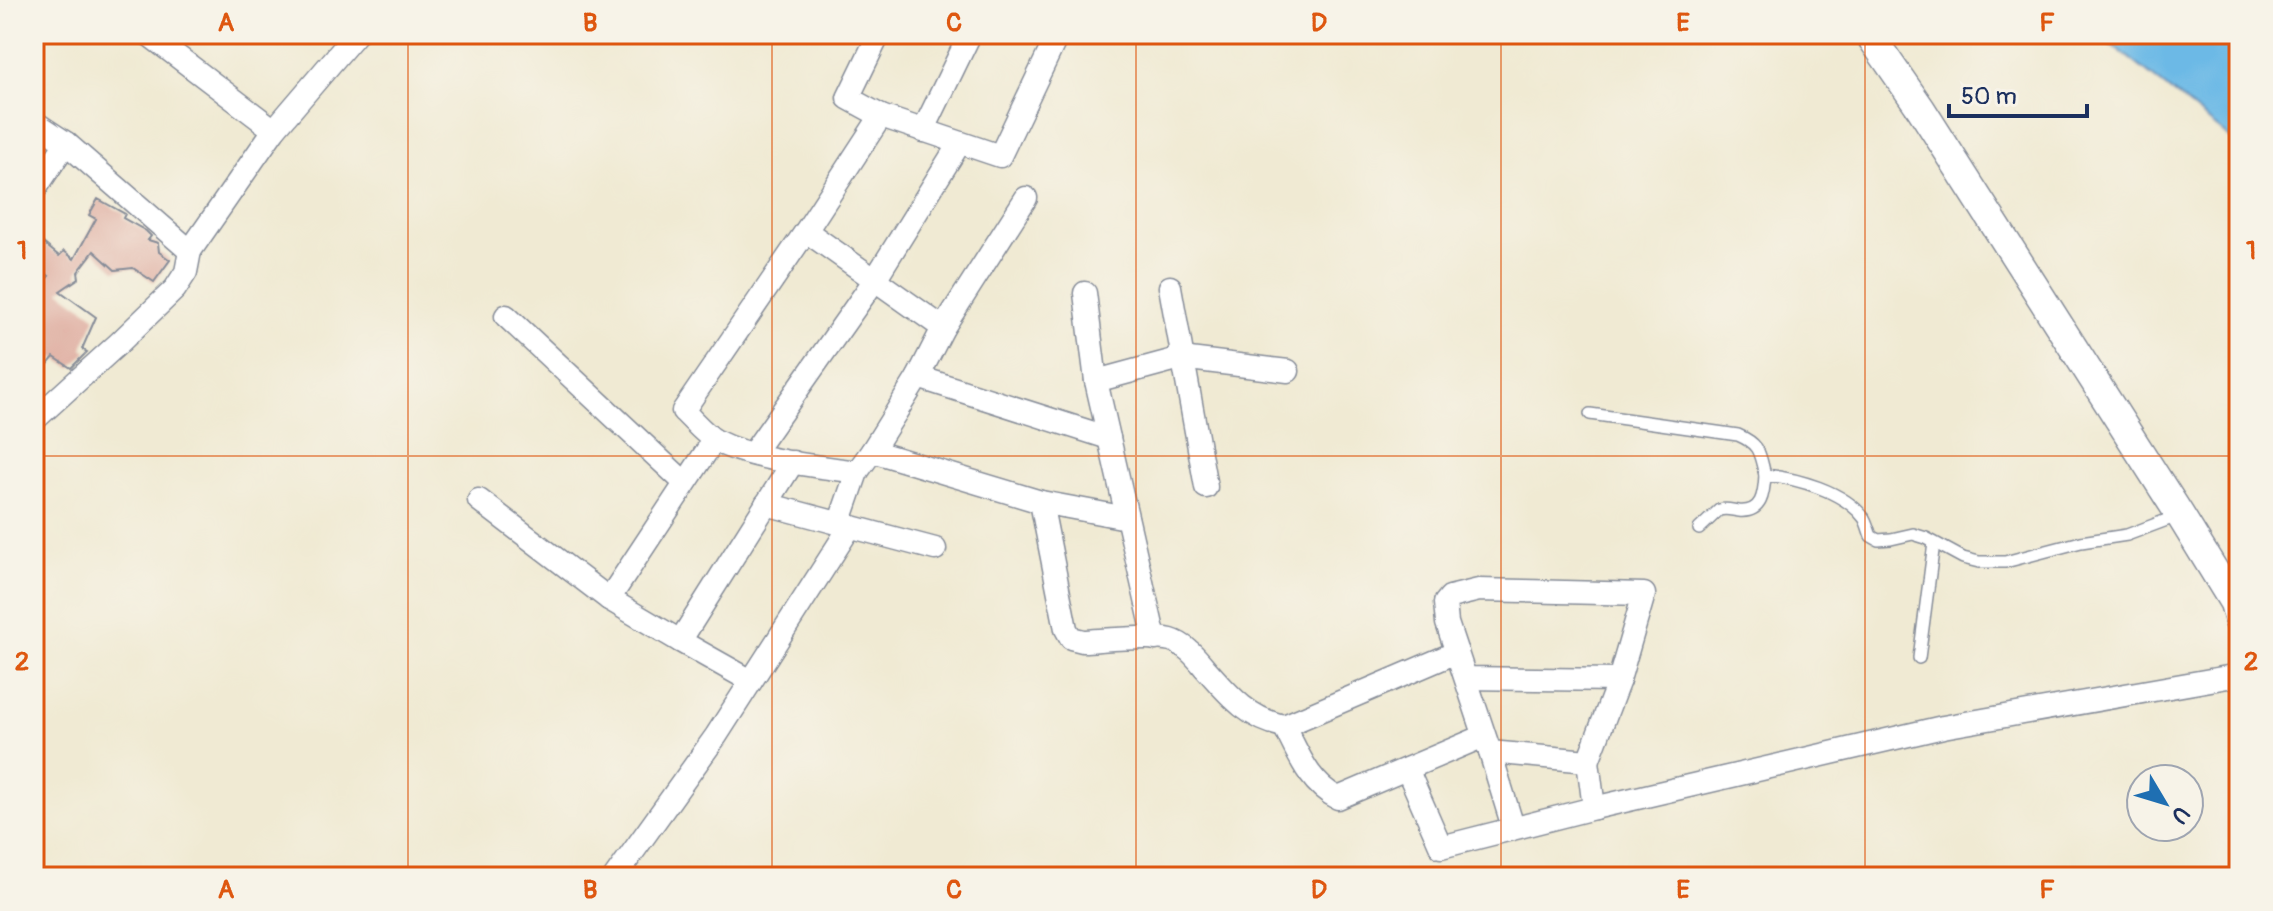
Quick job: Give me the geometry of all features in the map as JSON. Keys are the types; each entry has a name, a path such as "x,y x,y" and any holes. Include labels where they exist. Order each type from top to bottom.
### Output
{"street":[{"path":"148,34 274,130"},
{"path":"34,420 175,289 186,272 190,251 274,130 356,34"},
{"path":"879,34 848,98 881,116 1000,156 1058,34"},
{"path":"923,131 970,34"},
{"path":"1869,34 1921,109 2180,515 2234,603 2239,621"},
{"path":"857,472 793,462 714,440 683,411 881,116"},
{"path":"34,122 66,143 190,251"},
{"path":"34,191 66,143"},
{"path":"753,453 874,281 959,144"},
{"path":"615,877 716,736 751,681 844,525 857,472 1026,198"},
{"path":"806,231 943,328"},
{"path":"1170,287 1206,487"},
{"path":"1085,293 1096,381 1155,639"},
{"path":"506,316 685,483"},
{"path":"1096,381 1181,358 1288,371"},
{"path":"918,377 1109,438"},
{"path":"609,599 714,440"},
{"path":"872,451 1041,502 1127,518"},
{"path":"680,641 793,462"},
{"path":"479,500 609,599 751,681"},
{"path":"1041,502 1066,629 1071,638 1083,641 1171,640 1185,647 1250,714 1267,723 1284,726 1457,652"},
{"path":"766,504 935,549"},
{"path":"1513,827 1447,623 1445,603 1450,597 1479,590 1644,594 1619,680 1588,761 1594,808"},
{"path":"1407,769 1441,847 1513,827 1943,727 2239,675"},
{"path":"1466,678 1619,680"},
{"path":"1284,726 1313,780 1325,792 1338,798 1407,769 1487,744 1588,761"}],"lane":[{"path":"1590,414 1738,435 1758,447 1765,475 1758,506 1748,511 1719,510 1699,529"},
{"path":"1765,475 1815,486 1839,498 1864,519 1871,536 1878,540 1913,534 1963,558 1979,562 2005,562 2081,542 2127,535 2180,515"},
{"path":"1919,658 1934,543"}],"water":[{"path":"2091,34 2239,34 2239,145 2119,50"}],"building":[{"path":"98,199 125,214 123,218 146,231 151,236 148,240 158,243 159,252 170,260 154,282 133,268 115,270 94,251 78,272 79,278 60,291 96,317 82,349 87,352 71,368 54,357 34,381 34,352 40,345 34,340 34,293 49,276 34,264 34,254 43,243 59,256 64,251 74,259 96,219 89,215"}]}
